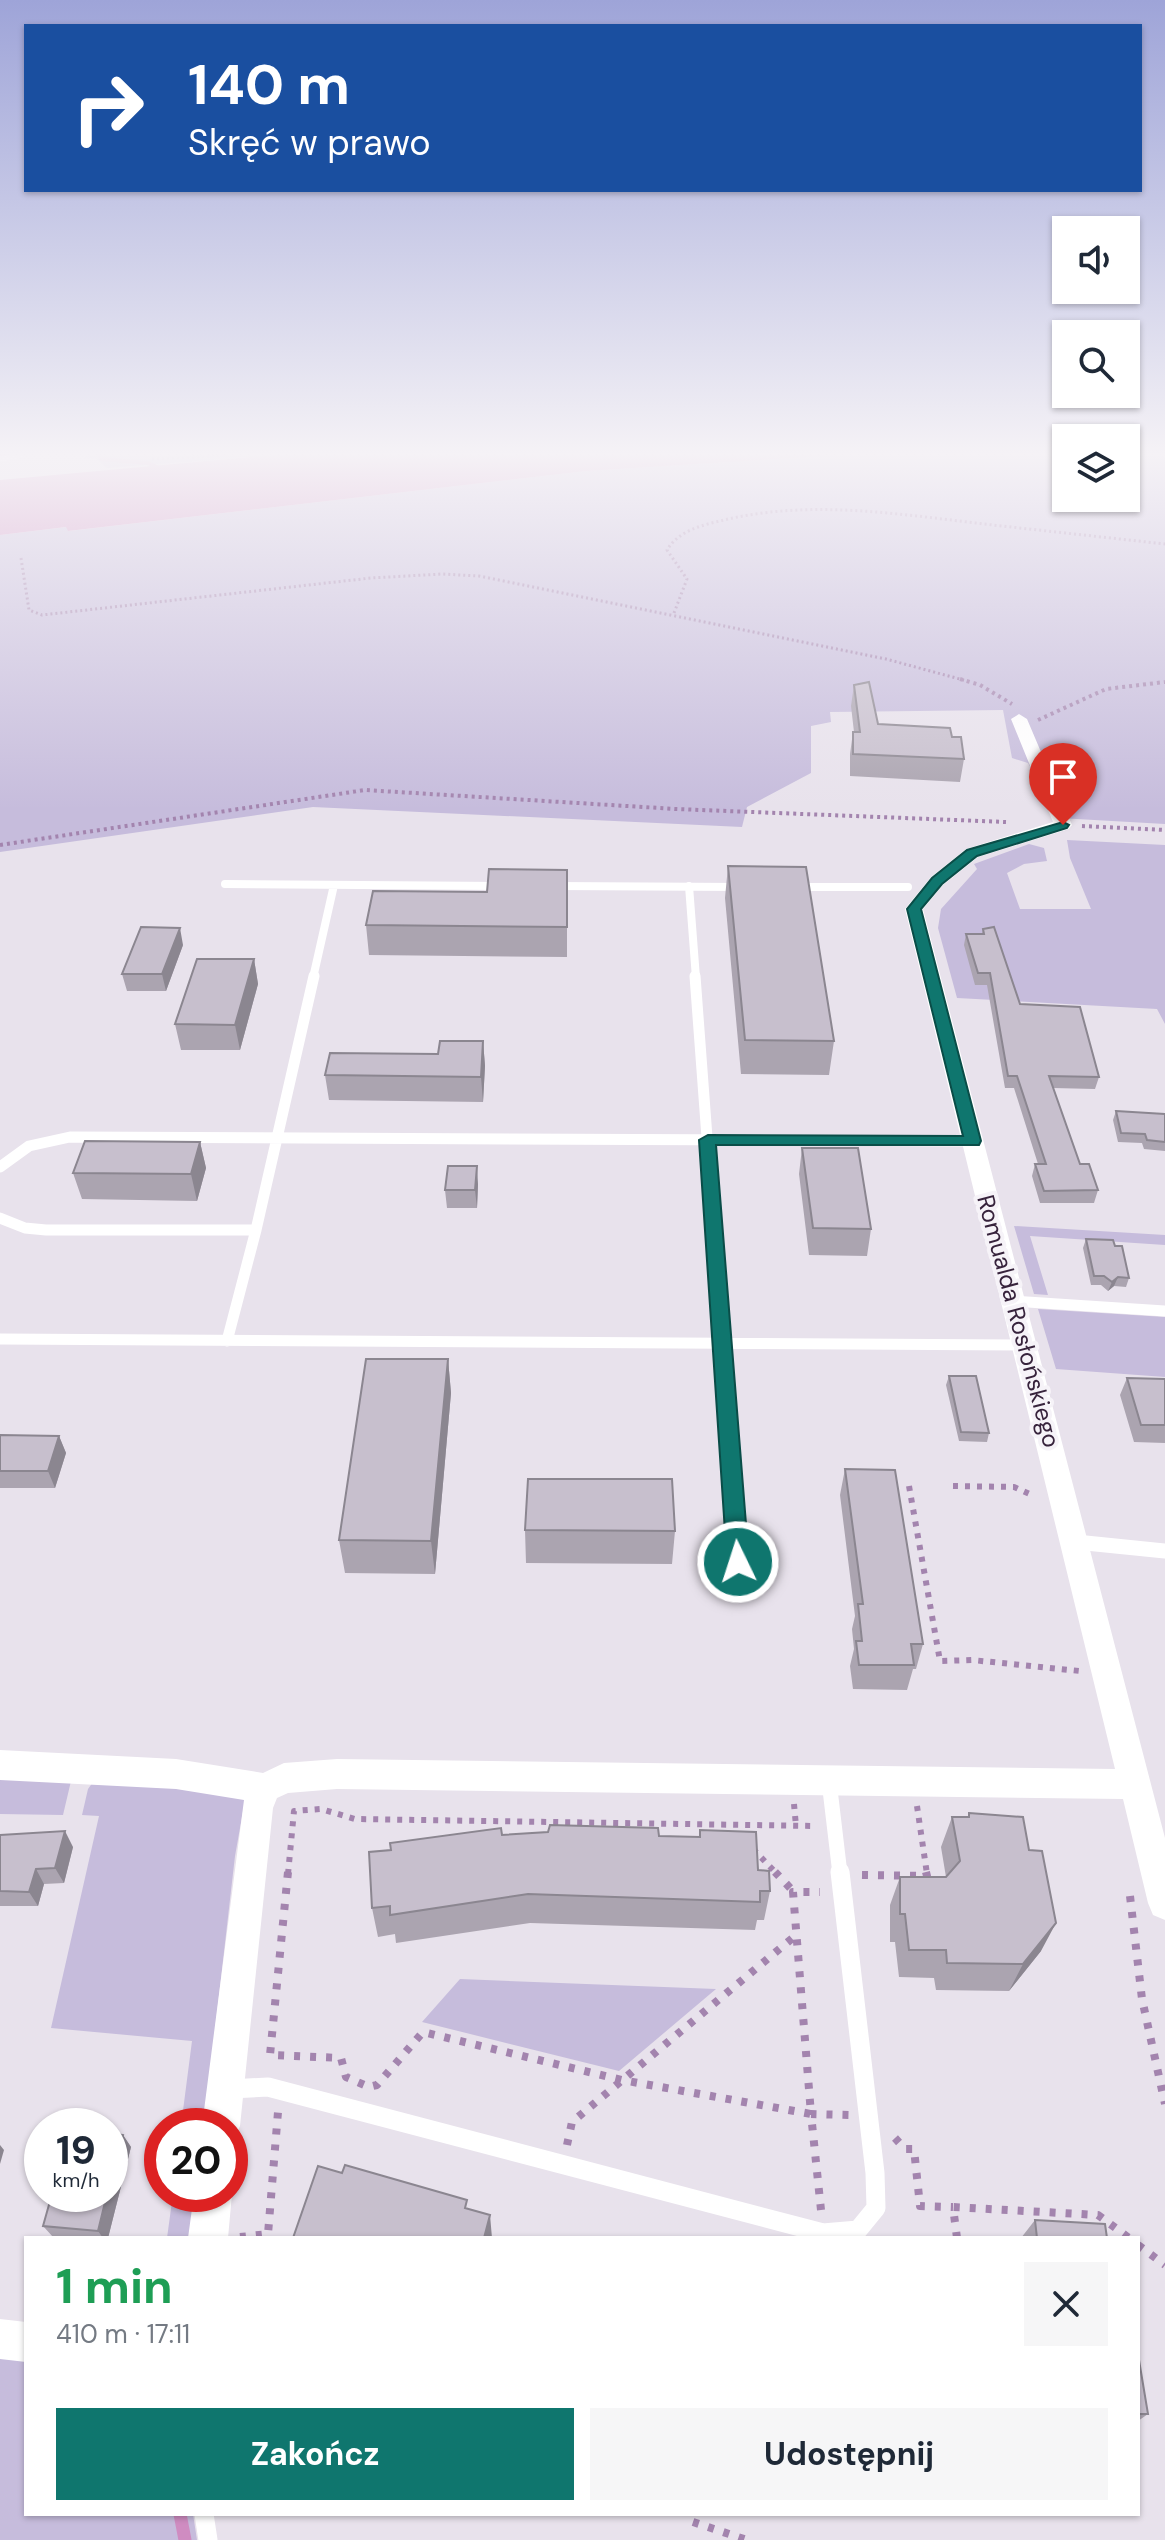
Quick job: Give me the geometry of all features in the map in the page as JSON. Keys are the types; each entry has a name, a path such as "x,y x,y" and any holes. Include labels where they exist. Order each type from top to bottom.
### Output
{"street":[{"path":"1025,722 1063,825"},
{"name":"Romualda Rosłońskiego","path":"1063,825 972,853 937,881 914,909 1165,1903"},
{"path":"0,1765 176,1774 265,1788 284,1778 337,1774 1135,1784"},
{"path":"223,2108 257,1808 265,1788"},
{"path":"208,2236 211,2212"},
{"path":"0,2339 24,2342"}],"lane":[{"path":"225,884 519,886"},
{"path":"227,1341 256,1230 334,885"},
{"path":"535,886 748,887"},
{"path":"689,886 738,1562"},
{"path":"778,887 908,887"},
{"path":"0,1167 29,1146 70,1137 973,1141"},
{"path":"0,1218 25,1228 46,1230 256,1230"},
{"path":"1013,1301 1165,1311"},
{"path":"0,1339 1024,1345"},
{"path":"1076,1542 1165,1551"},
{"path":"225,2089 268,2087 823,2233 858,2230 876,2208 875,2173 829,1781"},
{"path":"204,2516 208,2540"}],"path":[{"path":"23,574 29,610 42,615 371,578 442,574 479,576 674,613 886,659 980,685 1012,704 1025,722 1106,689 1165,682"},
{"path":"674,613 687,579 683,574"},
{"path":"0,845 365,790 676,809 1011,822"},
{"path":"1063,825 1165,830"},
{"path":"909,1486 940,1661 972,1660 1080,1671"},
{"path":"953,1486 1014,1487 1028,1491 1040,1503"},
{"path":"1077,1659 1083,1685"},
{"path":"862,1875 927,1876 916,1800 930,1800"},
{"path":"811,2114 622,2080 423,2032 377,2085 369,2087 346,2077 341,2058 270,2055 294,1811 321,1809 355,1819 834,1826"},
{"path":"731,1824 741,1836"},
{"path":"752,1847 793,1892 823,2233"},
{"path":"1129,1880 1142,1999 1165,2104"},
{"path":"793,1892 842,1892"},
{"path":"581,2114 796,1936"},
{"path":"252,2236 268,2234 282,2055"},
{"path":"891,2130 905,2149 914,2149 920,2206 1098,2215 1126,2236"},
{"path":"953,2207 957,2236"},
{"path":"1140,2246 1165,2265"},
{"path":"693,2522 747,2540"}],"shaded area":[{"path":"0,574 1165,574 1165,824 1059,818 1028,763 1012,758 1003,710 830,712 831,722 811,726 811,773 747,807 742,827 313,807 0,852"},
{"path":"1067,840 1165,845 1165,1024 1157,1009 957,998 938,928 941,909 977,869 974,864 1029,844 1044,848 1047,861 1024,864 1007,873 1020,909 1091,909 1070,858"},
{"path":"1014,1226 1165,1235 1165,1245 1030,1236 1048,1295 1034,1294"},
{"path":"1038,1309 1165,1317 1165,1377 1056,1369"},
{"path":"0,1771 71,1781 63,1815 0,1814"},
{"path":"93,1782 224,1791 245,1800 235,1856 206,2108 183,2108 192,2041 51,2028 99,1816 82,1815 88,1789"},
{"path":"460,1979 716,1989 619,2071 422,2022"},
{"path":"171,2212 194,2212 191,2236 167,2236"},
{"path":"0,2355 24,2358 24,2516 193,2516 197,2540 0,2540"}],"building":[{"path":"869,682 878,724 950,728 952,737 961,737 964,759 853,754 853,732 860,732 854,685"},
{"path":"728,866 806,867 834,1041 745,1040"},
{"path":"489,869 567,870 567,927 366,925 373,891 487,892"},
{"path":"141,927 180,928 162,974 122,974"},
{"path":"994,927 1020,1004 1080,1007 1099,1077 1049,1076 1080,1164 1089,1164 1098,1190 1044,1191 1035,1164 1046,1164 1017,1076 1008,1076 990,973 978,973 966,934 984,934 983,929"},
{"path":"197,959 254,959 235,1025 175,1024"},
{"path":"440,1041 483,1041 481,1077 325,1075 330,1053 438,1054"},
{"path":"1116,1111 1165,1114 1165,1142 1147,1140 1145,1134 1121,1133"},
{"path":"85,1141 200,1142 191,1174 73,1173"},
{"path":"802,1148 858,1148 871,1229 813,1228"},
{"path":"448,1166 477,1166 475,1190 445,1190"},
{"path":"1086,1239 1113,1240 1115,1246 1122,1246 1129,1278 1118,1277 1112,1282 1104,1276 1094,1276"},
{"path":"366,1359 448,1359 431,1541 339,1540"},
{"path":"949,1376 976,1376 989,1433 961,1432"},
{"path":"1127,1378 1165,1379 1165,1425 1141,1425"},
{"path":"0,1435 59,1436 48,1471 0,1471"},
{"path":"845,1469 895,1470 923,1644 911,1644 914,1665 859,1665 856,1641 862,1641 858,1604 863,1604"},
{"path":"528,1479 672,1479 675,1531 525,1530"},
{"path":"969,1813 1023,1817 1029,1850 1042,1851 1056,1923 1023,1964 947,1963 946,1950 909,1950 905,1914 900,1914 900,1877 946,1877 960,1861 952,1817 969,1817"},
{"path":"550,1825 658,1828 659,1836 700,1837 700,1830 756,1832 758,1870 769,1871 770,1891 760,1891 760,1902 528,1894 390,1915 390,1906 372,1908 369,1852 391,1850 390,1843 501,1828 502,1835 548,1832"},
{"path":"65,1831 55,1868 36,1869 29,1892 0,1891 0,1835"},
{"path":"345,2165 467,2200 465,2208 490,2215 485,2236 294,2236 318,2166 342,2173"},
{"path":"47,2212 103,2212 98,2231 43,2226"},
{"path":"1035,2220 1105,2224 1107,2236 1037,2236"},
{"path":"1140,2366 1148,2414 1140,2414"}],"waterway":[{"path":"180,2516 185,2540"}],"route":[{"path":"738,1562 708,1140 973,1141 914,909 937,881 972,853 1063,825"}]}
